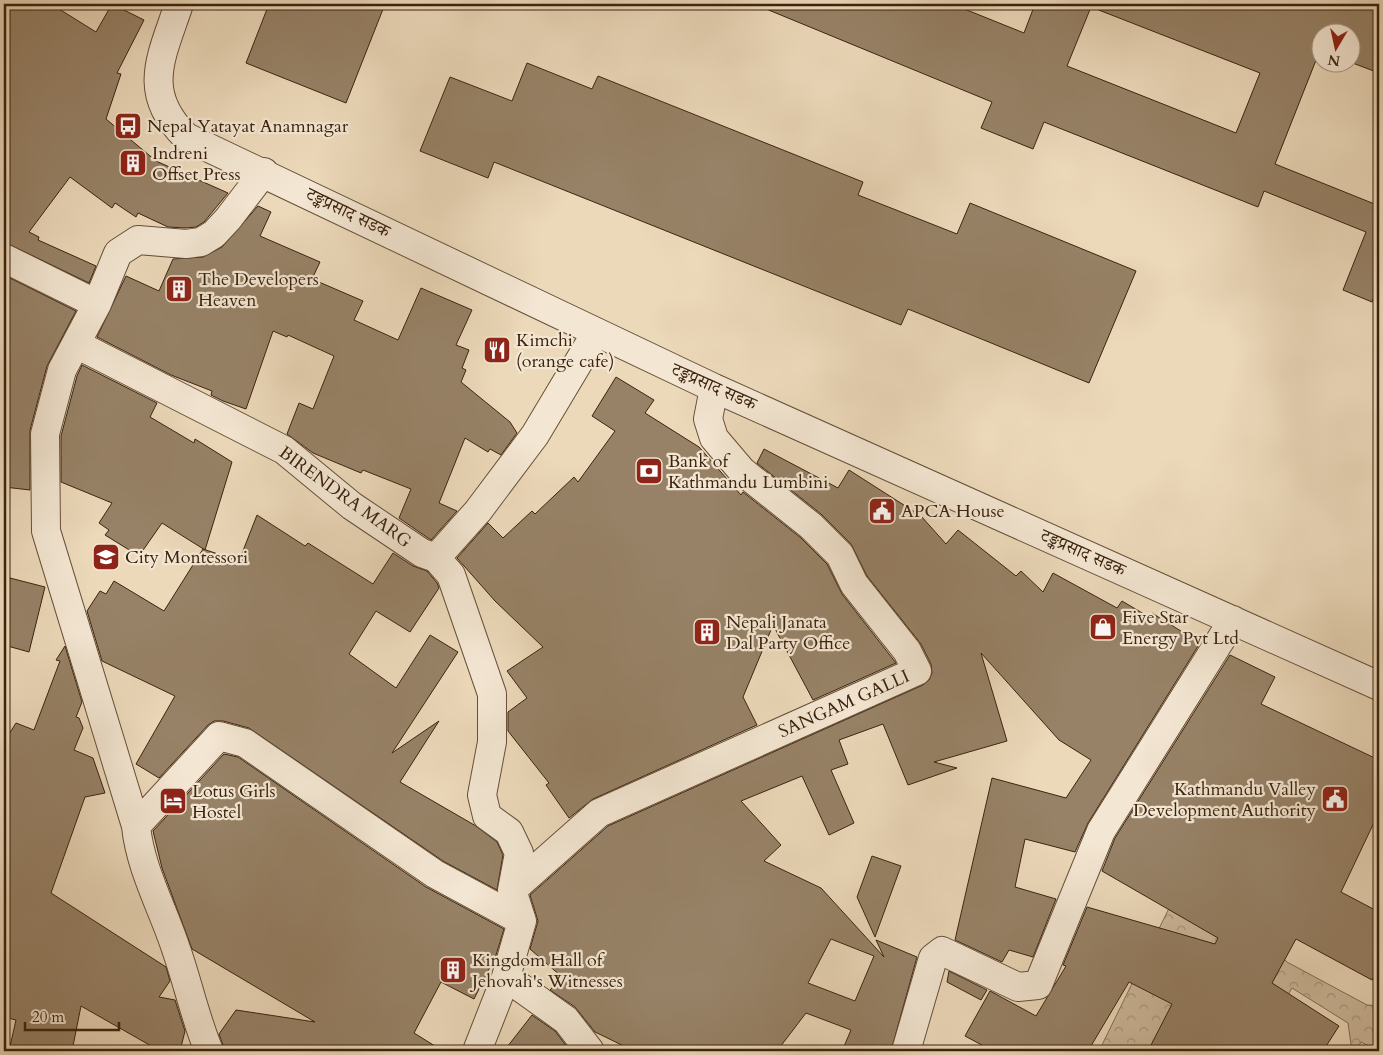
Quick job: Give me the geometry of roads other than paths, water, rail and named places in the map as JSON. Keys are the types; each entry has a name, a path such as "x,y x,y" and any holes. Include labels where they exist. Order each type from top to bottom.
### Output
{"street":[{"name":"टङ्कप्रसाद सडक","path":"180,4 158,75 163,106 172,123 186,137 264,172 714,388 1379,686"},
{"path":"209,1051 198,1024 177,951 143,858 136,826 46,531 45,434 62,370 97,304 118,253 138,240 186,244 201,242 214,234 228,219 264,172"},
{"path":"4,258 97,304"},
{"path":"436,558 478,511 535,435 596,333"},
{"name":"BIRENDRA MARG","path":"76,344 284,450 352,506 422,553 436,558 451,575 492,694 492,742 482,796 487,816 509,832 519,853 512,890 522,921"},
{"name":"SANGAM GALLI","path":"512,890 600,813 917,671 907,651 854,584 840,555 811,526 742,471 714,438 708,418 714,388"},
{"path":"906,1051 933,958 942,951 1018,987 1038,985 1101,831 1233,620"},
{"path":"136,826 218,736 245,743 435,874 522,921 506,977 477,1051"},
{"path":"506,977 566,1020 590,1051"}],"place":[{"name":"Nepal Yatayat Anamnagar","path":"128,126"},
{"name":"Indreni Offset Press","path":"133,163"},
{"name":"The Developers Heaven","path":"179,289"},
{"name":"Kimchi (orange cafe)","path":"497,350"},
{"name":"Bank of Kathmandu Lumbini","path":"649,471"},
{"name":"APCA House","path":"882,511"},
{"name":"City Montessori","path":"106,557"},
{"name":"Five Star Energy Pvt Ltd","path":"1103,627"},
{"name":"Nepali Janata Dal Party Office","path":"707,632"},
{"name":"Kathmandu Valley Development Authority","path":"1335,799"},
{"name":"Lotus Girls Hostel","path":"173,801"},
{"name":"Kingdom Hall of Jehovah's Witnesses","path":"453,970"}]}
